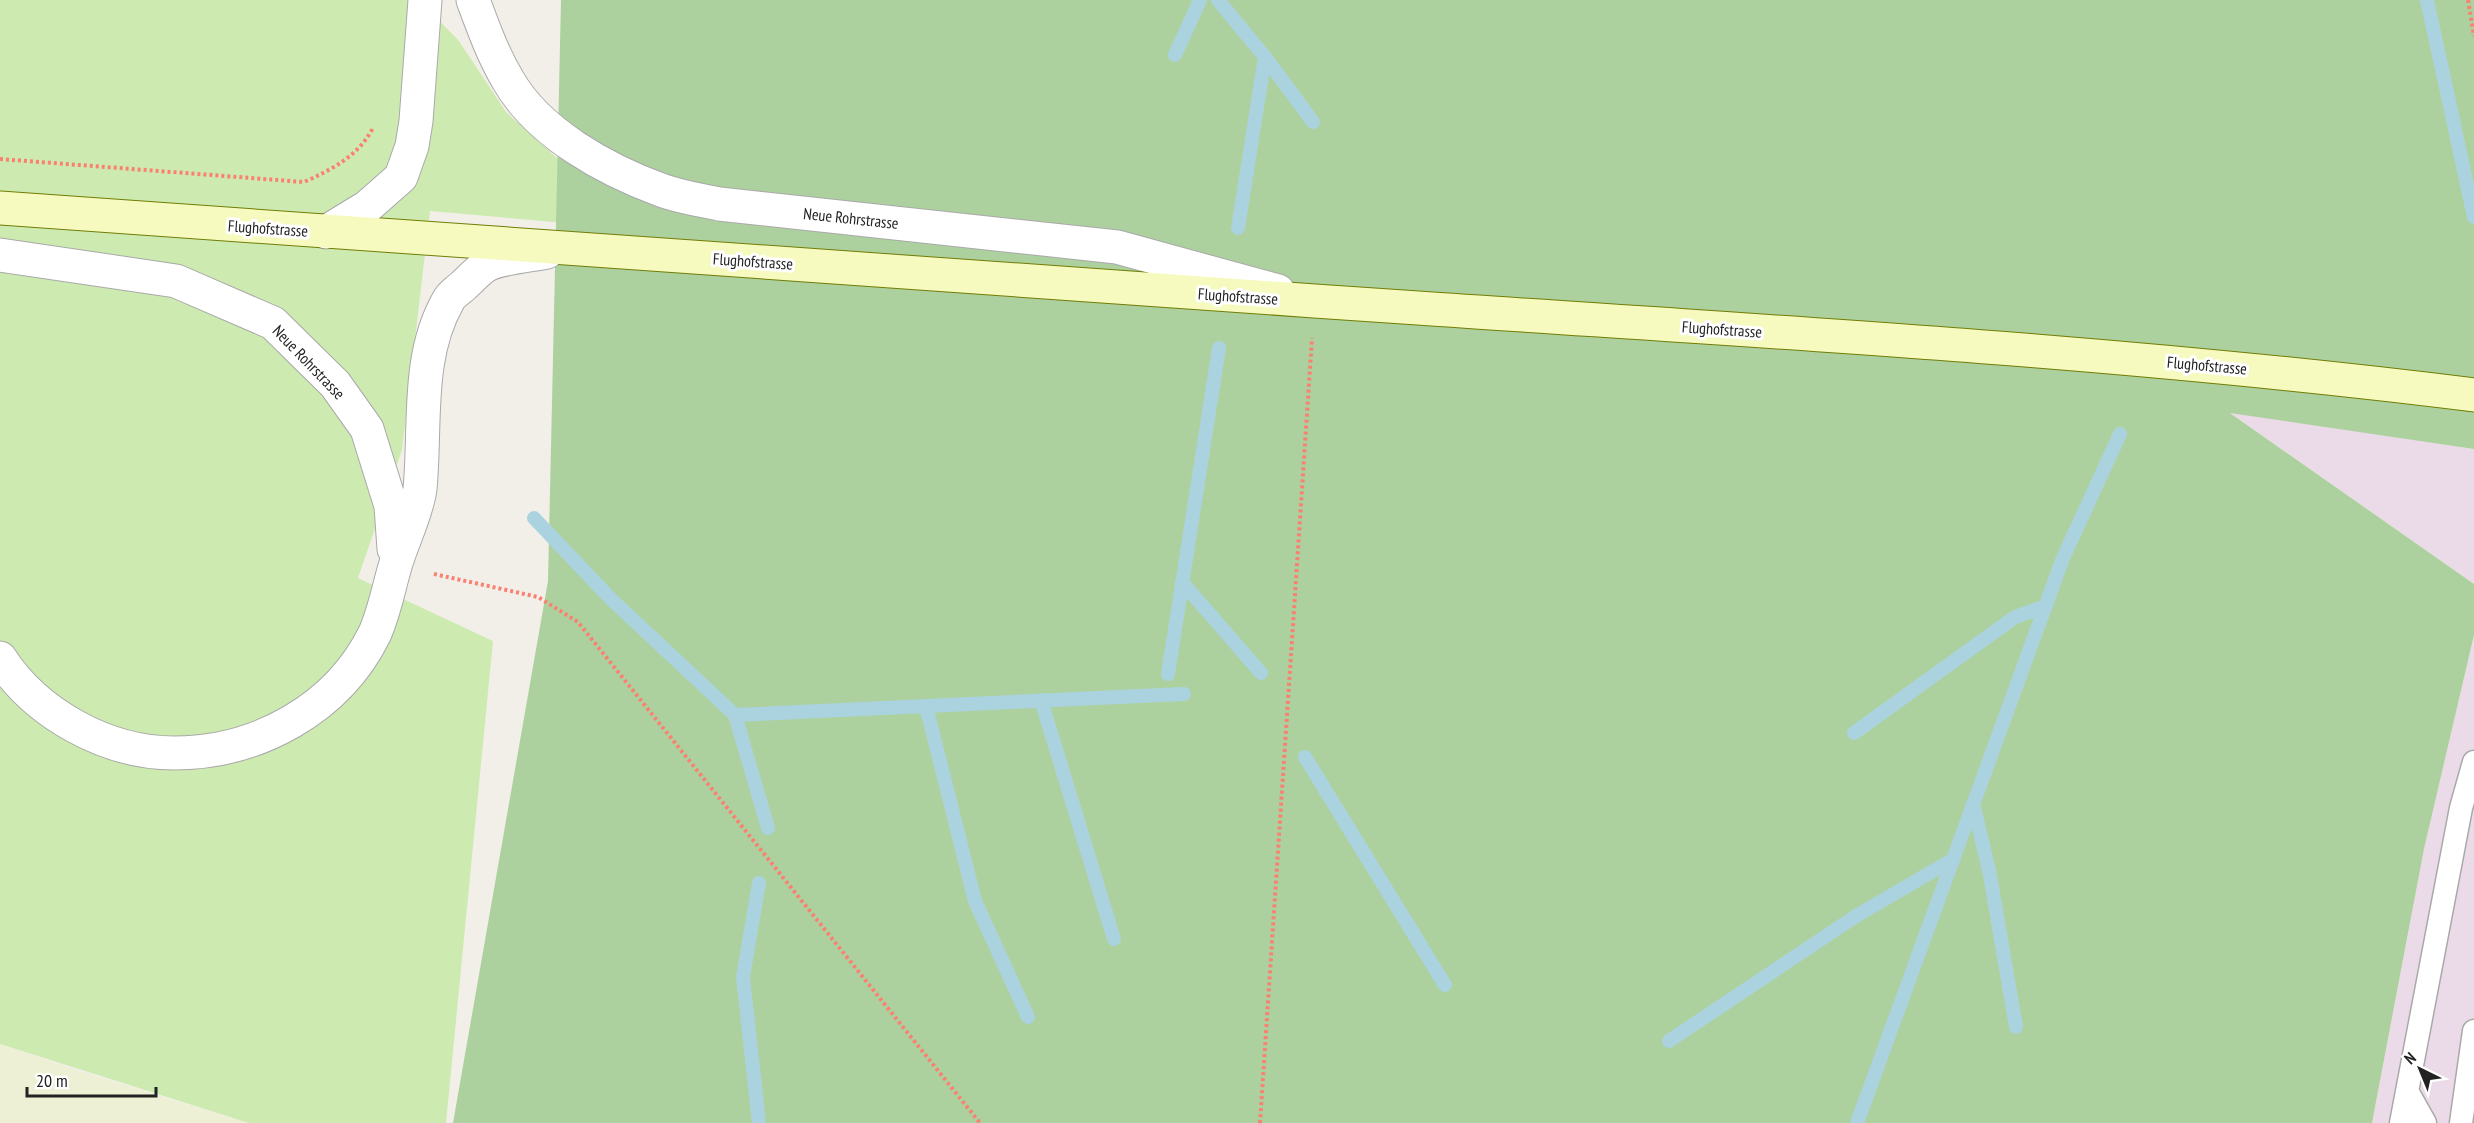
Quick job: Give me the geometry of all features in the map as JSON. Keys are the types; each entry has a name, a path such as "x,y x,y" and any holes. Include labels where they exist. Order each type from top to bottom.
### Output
{"main road":[{"name":"Flughofstrasse","path":"0,208 2040,350 2234,368 2474,395"}],"street":[{"path":"326,232 367,207 400,177 412,146 416,121 425,0"},
{"name":"Neue Rohrstrasse","path":"473,0 508,82 538,118 577,149 626,176 663,191 719,204 1117,247 1314,301"},
{"name":"Neue Rohrstrasse","path":"0,658 27,691 53,713 79,729 109,742 171,753 199,753 256,740 284,727 313,708 337,687 358,661 375,633 386,603 395,566 419,492 424,389 433,335 449,298 488,264 568,248"},
{"name":"Neue Rohrstrasse","path":"0,255 176,281 273,323 335,384 367,429 391,506 395,566"}],"lane":[{"path":"2401,1123 2461,808 2474,762"},
{"path":"2462,1123 2474,1031"},
{"path":"2407,1090 2425,1123"}],"path":[{"path":"2468,0 2474,36"},
{"path":"0,159 304,182 337,168 365,143 378,119"},
{"path":"1260,1123 1314,301"},
{"path":"395,566 538,597 578,622 980,1123"}],"shaded area":[{"path":"2229,412 2474,449 2474,584"},
{"path":"2474,635 2474,1123 2372,1123 2424,849"}],"green space":[{"path":"0,0 419,0 459,41 506,112 591,189 645,230 430,211 402,450 358,578 493,641 446,1123 249,1123 0,1044"},
{"path":"561,0 2474,0 2474,449 2230,413 2474,584 2474,635 2424,849 2372,1123 453,1123 548,581"},
{"path":"0,1044 76,1070 249,1123 0,1123"}],"waterway":[{"path":"1175,55 1200,0"},
{"path":"1218,0 1265,57 1313,122"},
{"path":"2427,0 2474,217"},
{"path":"1238,228 1265,57"},
{"path":"1168,674 1219,348"},
{"path":"1857,1123 2063,558 2120,434"},
{"path":"534,518 611,599 735,715 768,828"},
{"path":"1182,582 1261,673"},
{"path":"1854,733 2015,617 2046,606"},
{"path":"735,715 1184,694"},
{"path":"1041,700 1114,939"},
{"path":"926,706 975,901 1028,1017"},
{"path":"1305,757 1445,985"},
{"path":"1973,803 1990,875 2016,1027"},
{"path":"1669,1041 1856,916 1952,860"},
{"path":"759,883 743,977 759,1123"}]}
